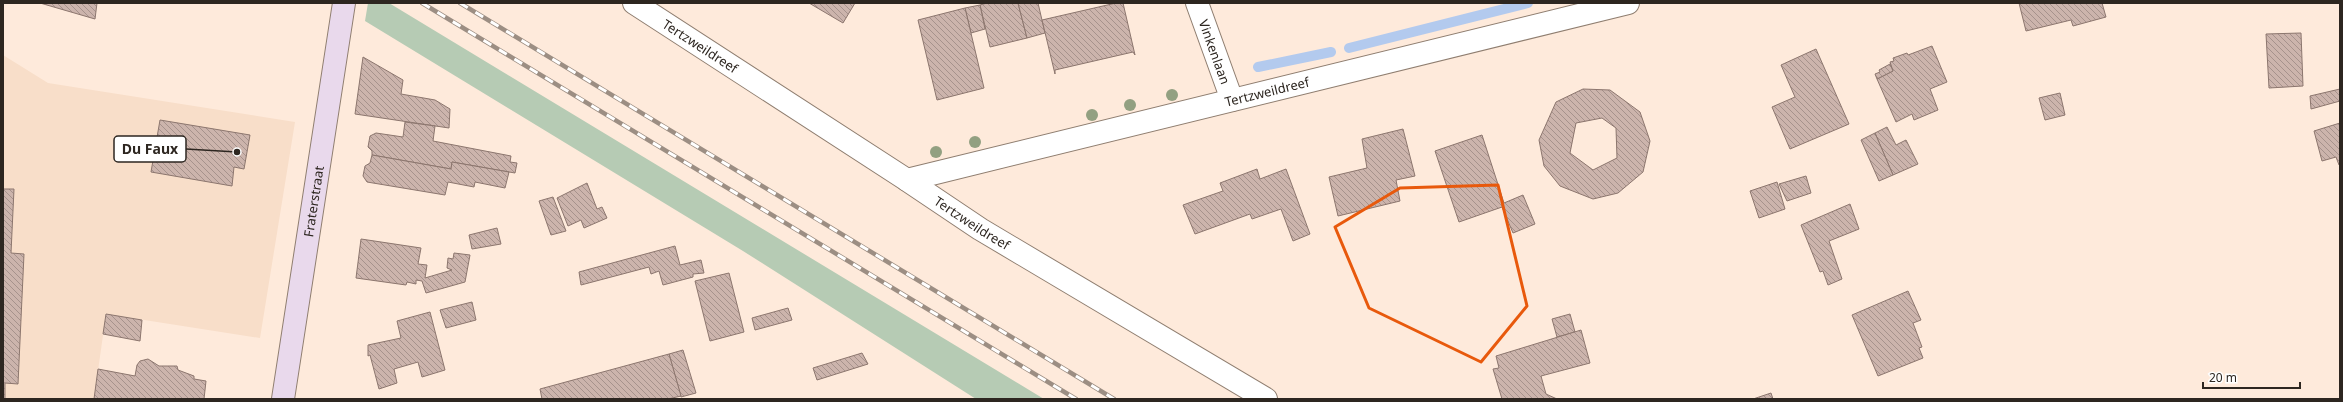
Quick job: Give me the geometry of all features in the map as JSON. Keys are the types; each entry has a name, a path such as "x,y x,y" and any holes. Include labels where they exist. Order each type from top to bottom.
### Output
{"street":[{"name":"Fraterstraat","path":"283,399 344,3"},
{"name":"Tertzweildreef","path":"634,3 980,229 1266,399"},
{"name":"Vinkenlaan","path":"1197,3 1232,100"},
{"name":"Tertzweildreef","path":"907,180 1628,3"}],"highlighted area":[{"path":"1498,185 1527,306 1481,362 1369,308 1335,227 1400,188"}],"shaded area":[{"path":"3,55 48,83 295,122 260,338 106,314 94,399 3,399"}],"green space":[{"path":"368,3 389,3 1044,399 976,399 743,251 365,21"}],"building":[{"path":"40,3 97,3 95,19"},
{"path":"809,3 855,3 843,23"},
{"path":"987,3 1018,3 1027,38 990,47 980,5"},
{"path":"1018,3 1038,3 1045,33 1027,38"},
{"path":"1116,3 1123,3 1135,55 1133,52 1055,70 1055,74 1042,20"},
{"path":"2019,3 2102,3 2106,17 2073,26 2071,20 2026,31"},
{"path":"980,5 985,29 971,33 965,8"},
{"path":"965,8 984,88 937,100 918,20"},
{"path":"2301,33 2303,86 2269,88 2266,34"},
{"path":"1932,46 1947,82 1930,89 1938,110 1914,120 1912,114 1896,122 1877,79 1893,71 1890,62 1894,61 1893,58 1907,53 1908,55"},
{"path":"1816,49 1849,124 1790,149 1772,107 1795,97 1781,65"},
{"path":"363,57 403,80 401,94 435,100 450,109 449,128 355,114"},
{"path":"1890,64 1893,71 1877,79 1875,74"},
{"path":"1583,89 1610,90 1640,112 1650,141 1643,172 1618,193 1593,199 1560,186 1544,166 1539,140 1556,102","holes":["1602,118 1616,128 1617,158 1593,170 1570,153 1576,123"]},
{"path":"2340,89 2340,101 2311,109 2310,96"},
{"path":"2060,93 2065,115 2045,120 2039,98"},
{"path":"160,120 250,135 244,169 234,167 232,186 151,172"},
{"path":"405,122 435,126 433,141 511,156 510,162 517,163 515,173 452,162 451,169 372,155 372,151 368,147 370,136 376,133 403,137"},
{"path":"2340,123 2340,165 2336,157 2322,161 2314,131"},
{"path":"1887,127 1896,145 1906,140 1918,164 1893,175 1875,133"},
{"path":"1403,129 1415,176 1396,180 1400,201 1338,216 1329,177 1367,168 1362,139"},
{"path":"1875,133 1893,175 1879,181 1861,140"},
{"path":"1482,135 1504,203 1523,195 1535,224 1513,233 1502,207 1459,222 1435,151"},
{"path":"372,155 451,169 452,162 509,172 505,188 475,182 474,187 448,182 445,195 367,182 363,176 365,166 370,163"},
{"path":"1257,169 1260,179 1286,169 1310,234 1293,241 1281,209 1252,219 1250,214 1195,234 1183,205 1223,191 1220,183"},
{"path":"1806,176 1811,193 1787,201 1779,184"},
{"path":"1777,182 1785,209 1759,218 1750,191"},
{"path":"587,183 597,209 602,207 607,218 584,228 581,220 568,226 557,198"},
{"path":"3,189 14,189 11,253 24,254 18,384 5,383 5,399 3,399"},
{"path":"553,197 566,231 551,235 539,201"},
{"path":"1850,204 1859,229 1829,241 1842,279 1828,285 1823,271 1820,272 1801,225"},
{"path":"497,228 501,244 472,249 469,235"},
{"path":"361,239 421,248 418,264 427,265 425,278 452,270 447,268 448,258 453,259 454,253 470,255 465,282 426,293 422,281 416,280 416,284 407,282 406,285 356,278"},
{"path":"675,246 680,265 701,260 704,273 693,274 693,277 663,285 659,271 651,274 649,267 581,285 579,272"},
{"path":"729,273 744,332 710,341 695,281"},
{"path":"1908,291 1921,320 1913,323 1922,347 1919,348 1923,358 1878,376 1852,315"},
{"path":"472,302 476,320 446,328 440,310"},
{"path":"788,308 792,320 755,330 752,318"},
{"path":"430,312 445,370 422,377 418,362 394,369 397,383 379,389 370,355 368,356 368,345 401,338 397,321"},
{"path":"106,314 142,320 140,341 103,334"},
{"path":"1570,314 1575,332 1557,337 1552,319"},
{"path":"1581,330 1590,363 1541,376 1546,394 1557,399 1502,399 1493,369 1499,368 1496,356"},
{"path":"683,350 696,393 681,397 669,354"},
{"path":"862,353 868,364 817,380 813,368"},
{"path":"669,354 681,396 668,399 542,399 540,389"},
{"path":"148,359 159,366 177,366 178,370 194,376 194,379 206,381 204,399 94,399 98,369 135,376 137,365 140,361"},
{"path":"1771,393 1773,399 1753,399"}],"waterway":[{"path":"1349,48 1528,3"},
{"path":"1258,67 1331,52"}],"railway":[{"path":"422,3 1076,399"},
{"path":"460,3 1114,399"}],"place":[{"name":"Du Faux","path":"237,152"}]}
